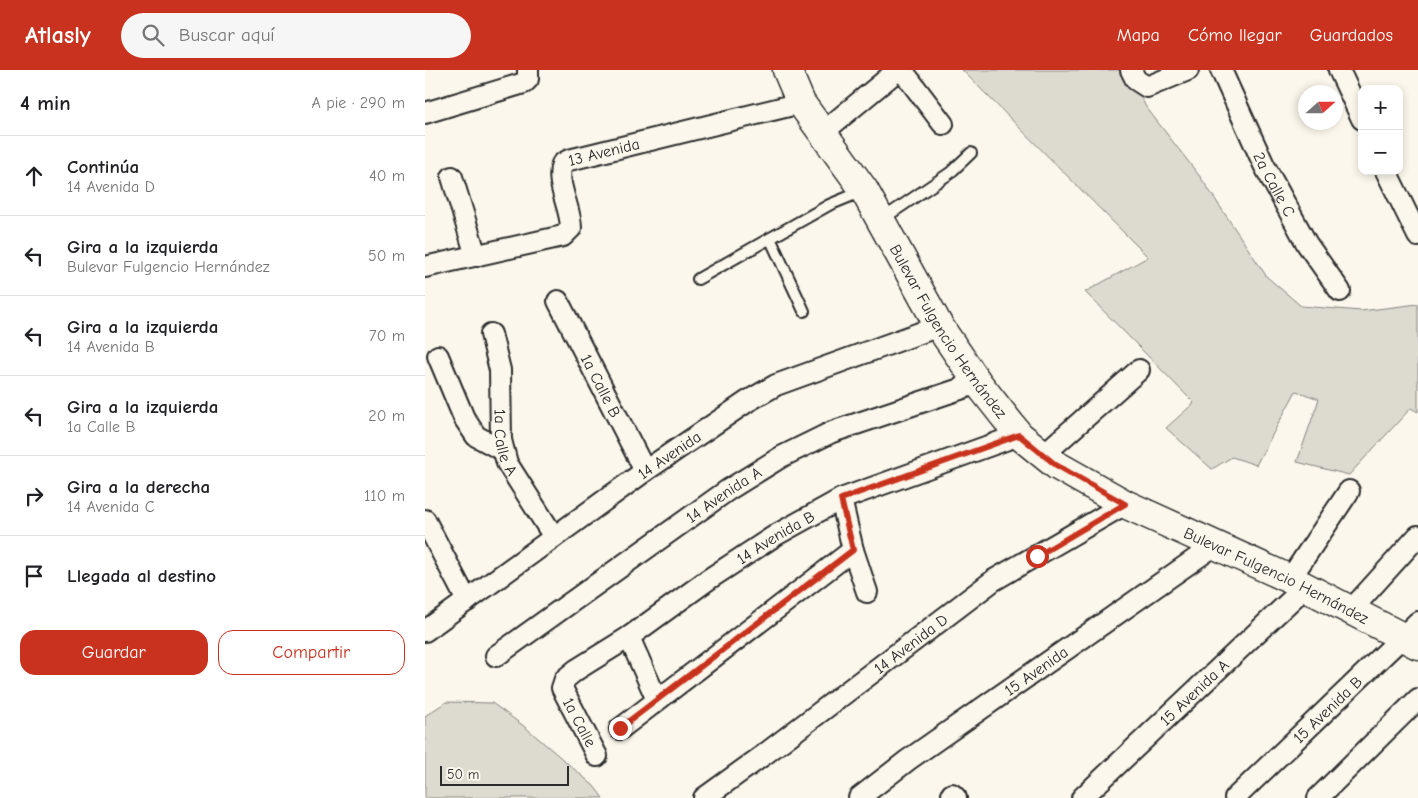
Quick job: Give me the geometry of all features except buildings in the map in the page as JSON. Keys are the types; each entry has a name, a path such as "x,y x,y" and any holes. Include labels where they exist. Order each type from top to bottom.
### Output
{"street":[{"path":"425,113 524,83 528,79 528,70"},
{"name":"Bulevar Fulgencio Hernández","path":"787,70 801,103 864,190 939,326 978,384 1019,435 1043,455 1125,504 1297,583 1351,610 1413,635"},
{"path":"822,133 898,70"},
{"path":"902,70 943,124"},
{"path":"1131,70 1136,80 1147,87 1188,70"},
{"name":"2a Calle C","path":"1221,70 1263,164 1307,244 1340,291"},
{"path":"1339,70 1358,110"},
{"name":"13 Avenida","path":"425,267 563,236 571,228 571,216 559,172 562,164 569,160 801,103"},
{"path":"1389,175 1418,236"},
{"path":"452,177 476,256"},
{"name":"1a Calle B","path":"558,301 645,470"},
{"name":"14 Avenida","path":"425,631 645,470 748,400 776,385 939,326"},
{"name":"1a Calle A","path":"491,334 500,370 502,450 507,463 555,536"},
{"path":"437,356 464,418 476,436 502,450"},
{"path":"1043,455 1139,370"},
{"name":"14 Avenida A","path":"496,656 728,490 781,458 832,432 978,384"},
{"name":"14 Avenida B","path":"562,688 565,679 576,670 629,637 776,535 841,499 1019,435"},
{"path":"1297,583 1349,491"},
{"path":"841,499 853,550 867,592"},
{"name":"14 Avenida D","path":"704,798 994,580 1125,504"},
{"path":"425,520 467,601"},
{"path":"1351,610 1418,536"},
{"name":"15 Avenida","path":"859,798 908,760 1214,546"},
{"path":"620,728 853,550"},
{"name":"15 Avenida A","path":"1082,798 1297,583"},
{"name":"15 Avenida B","path":"1235,798 1413,635"},
{"path":"629,637 657,700"},
{"name":"1a Calle","path":"562,688 597,756"},
{"path":"1317,798 1418,699"}],"lane":[{"path":"880,220 950,173 971,153"},
{"path":"698,279 829,205 864,190"},
{"path":"770,238 804,311"}],"shaded area":[{"path":"962,70 1127,70 1146,107 1201,178 1267,277 1301,306 1361,311 1418,304 1418,412 1411,408 1349,475 1297,462 1319,399 1296,391 1256,465 1232,457 1212,469 1166,428 1194,403 1085,292 1148,257"},
{"path":"446,702 492,703 525,727 594,786 603,798 425,798 425,716"}],"route":[{"path":"620,728 853,550 841,499 1019,435 1056,465 1125,504 1076,535 1037,556"}]}
